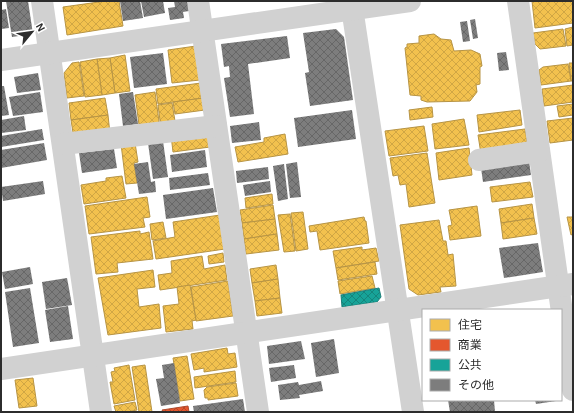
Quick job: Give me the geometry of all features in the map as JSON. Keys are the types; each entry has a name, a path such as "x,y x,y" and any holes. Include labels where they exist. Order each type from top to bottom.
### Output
{"street":[{"path":"42,1 101,412"},
{"path":"198,1 258,412"},
{"path":"1,60 202,31 352,5 410,1"},
{"path":"518,1 539,151 566,285 573,390"},
{"path":"352,5 413,412"},
{"path":"62,144 216,126"},
{"path":"479,160 539,151"},
{"path":"1,368 398,311 566,285"}],"building: 住宅":[{"path":"106,1 119,1 123,26 67,35 63,7"},
{"path":"532,1 573,1 573,23 535,28"},
{"path":"573,27 573,45 567,46 565,29"},
{"path":"563,29 566,46 540,49 535,44 533,33"},
{"path":"434,34 441,39 451,40 454,51 471,50 480,54 482,66 480,67 480,84 476,85 477,92 470,101 427,102 421,100 421,96 410,95 405,48 407,47 407,44 419,43 419,36"},
{"path":"196,46 200,80 172,83 168,50"},
{"path":"125,55 130,91 115,93 110,58"},
{"path":"110,58 115,93 102,95 97,59"},
{"path":"97,59 102,95 85,97 80,62"},
{"path":"79,62 84,96 67,98 64,73 72,63"},
{"path":"569,63 573,63 573,81 571,81"},
{"path":"568,64 571,81 541,85 539,70 543,67"},
{"path":"201,83 203,98 158,104 156,89"},
{"path":"573,85 573,102 544,106 542,89"},
{"path":"155,92 160,129 140,132 135,95"},
{"path":"105,98 108,115 71,120 69,103"},
{"path":"203,98 205,110 175,114 173,102"},
{"path":"172,103 176,127 161,128 158,105"},
{"path":"573,104 573,115 559,117 557,106"},
{"path":"432,107 433,117 410,120 409,110"},
{"path":"520,110 522,125 479,132 477,115"},
{"path":"108,115 110,134 74,139 71,120"},
{"path":"573,118 573,140 550,143 547,121"},
{"path":"464,119 469,145 435,149 432,124"},
{"path":"424,126 428,151 389,156 385,131"},
{"path":"525,129 528,148 481,154 478,135"},
{"path":"208,130 210,147 173,152 171,135"},
{"path":"285,134 288,154 238,162 235,147 264,142 264,138"},
{"path":"135,143 138,162 134,163 137,183 126,184 121,144"},
{"path":"469,148 472,175 439,180 436,153"},
{"path":"427,153 435,203 409,207 406,184 400,185 398,175 393,176 390,158"},
{"path":"122,176 126,198 84,204 81,185 106,181 106,178"},
{"path":"530,182 533,197 492,202 490,187"},
{"path":"272,194 273,204 246,208 245,198"},
{"path":"147,197 150,217 143,218 145,227 89,234 85,206"},
{"path":"532,204 534,218 501,223 499,209"},
{"path":"273,205 275,219 242,223 240,210"},
{"path":"477,206 481,236 450,240 448,226 452,225 449,210"},
{"path":"303,212 308,249 296,251 291,213"},
{"path":"290,214 295,251 284,252 278,215"},
{"path":"220,215 225,249 156,259 153,241 175,237 173,222"},
{"path":"364,217 366,221 369,243 320,250 317,231 310,232 309,226"},
{"path":"567,217 573,217 573,234 571,235"},
{"path":"534,218 537,234 503,239 501,223"},
{"path":"275,219 277,234 244,239 242,223"},
{"path":"439,220 443,241 446,241 448,255 453,254 456,286 440,287 441,292 418,295 409,289 400,225"},
{"path":"163,222 166,238 152,240 150,224"},
{"path":"140,231 140,234 149,232 153,259 117,263 118,272 96,274 91,237"},
{"path":"277,234 279,250 246,254 244,239"},
{"path":"362,247 362,250 376,248 379,261 336,268 333,251"},
{"path":"223,253 224,262 209,264 208,256"},
{"path":"202,256 204,269 225,265 227,280 160,290 158,275 172,273 171,261"},
{"path":"375,262 377,274 338,280 336,268"},
{"path":"276,265 278,279 252,283 250,269"},
{"path":"153,270 155,287 137,289 139,307 159,304 161,328 108,335 98,278"},
{"path":"372,276 375,288 340,294 338,281"},
{"path":"278,279 280,298 255,301 252,283"},
{"path":"228,281 233,316 196,321 191,287"},
{"path":"190,285 196,320 192,321 193,329 166,332 163,306 179,304 177,287"},
{"path":"280,298 282,313 257,316 255,301"},
{"path":"227,348 228,354 235,353 237,367 204,372 204,368 194,370 191,354"},
{"path":"187,356 194,399 180,401 173,358"},
{"path":"129,365 135,400 114,404 110,382 113,382 111,372 115,371 114,368"},
{"path":"145,365 152,412 139,412 132,367"},
{"path":"235,371 236,382 195,388 194,377"},
{"path":"33,378 37,406 19,408 15,380"},
{"path":"236,383 238,396 208,400 208,398 205,398 204,390 207,387"},
{"path":"135,402 137,410 116,412 114,406"}],"building: 商業":[{"path":"188,406 189,412 163,412 162,410"}],"building: 公共":[{"path":"379,288 381,297 377,302 342,307 341,295"}],"building: その他":[{"path":"6,1 28,1 33,34 12,37"},
{"path":"120,1 140,1 143,18 123,21"},
{"path":"141,1 163,1 165,13 144,17"},
{"path":"174,1 188,1 189,11 183,12 184,18 170,20 168,8 175,7"},
{"path":"6,9 9,28 1,29 1,10"},
{"path":"475,19 478,38 473,39 470,20"},
{"path":"467,21 470,41 463,42 460,22"},
{"path":"336,29 344,37 353,100 310,106 305,73 309,72 303,33"},
{"path":"287,36 290,58 248,64 254,114 230,117 224,78 230,77 229,66 224,67 221,44"},
{"path":"506,52 509,70 499,71 497,53"},
{"path":"163,53 167,84 134,88 130,57"},
{"path":"38,73 41,90 17,93 14,77"},
{"path":"1,86 4,86 9,115 1,116"},
{"path":"40,92 43,112 13,116 9,97"},
{"path":"133,92 138,124 123,126 119,94"},
{"path":"352,110 356,139 298,147 294,118"},
{"path":"24,116 26,130 1,133 1,120"},
{"path":"259,122 261,140 232,143 230,126"},
{"path":"42,129 44,140 1,147 1,136"},
{"path":"163,141 168,177 153,179 148,143"},
{"path":"44,143 47,160 1,168 1,150"},
{"path":"114,149 117,168 82,173 79,153"},
{"path":"205,150 207,167 172,172 170,155"},
{"path":"529,161 531,175 483,182 481,168"},
{"path":"148,162 151,182 155,181 156,192 139,194 134,164"},
{"path":"297,162 301,197 290,198 286,164"},
{"path":"284,164 288,199 278,201 273,166"},
{"path":"268,167 269,179 237,183 236,171"},
{"path":"208,173 210,185 170,190 169,178"},
{"path":"43,181 45,194 3,201 1,187"},
{"path":"270,181 271,192 245,196 243,185"},
{"path":"213,188 217,212 166,219 163,195"},
{"path":"538,243 543,272 504,278 499,248"},
{"path":"30,267 33,284 5,289 2,272"},
{"path":"67,278 72,305 46,309 42,282"},
{"path":"30,288 39,343 13,347 5,292"},
{"path":"68,306 73,339 50,342 45,310"},
{"path":"334,339 339,373 316,377 311,343"},
{"path":"301,341 305,359 269,364 267,346"},
{"path":"174,363 180,403 161,406 156,379 164,378 162,365"},
{"path":"294,365 296,378 271,382 269,368"},
{"path":"321,381 323,391 299,395 300,398 280,400 278,385 298,382 299,385"},
{"path":"243,399 245,412 194,412 193,406"},
{"path":"448,401 494,401 495,412 450,412"},
{"path":"535,401 556,401 536,404"}]}
